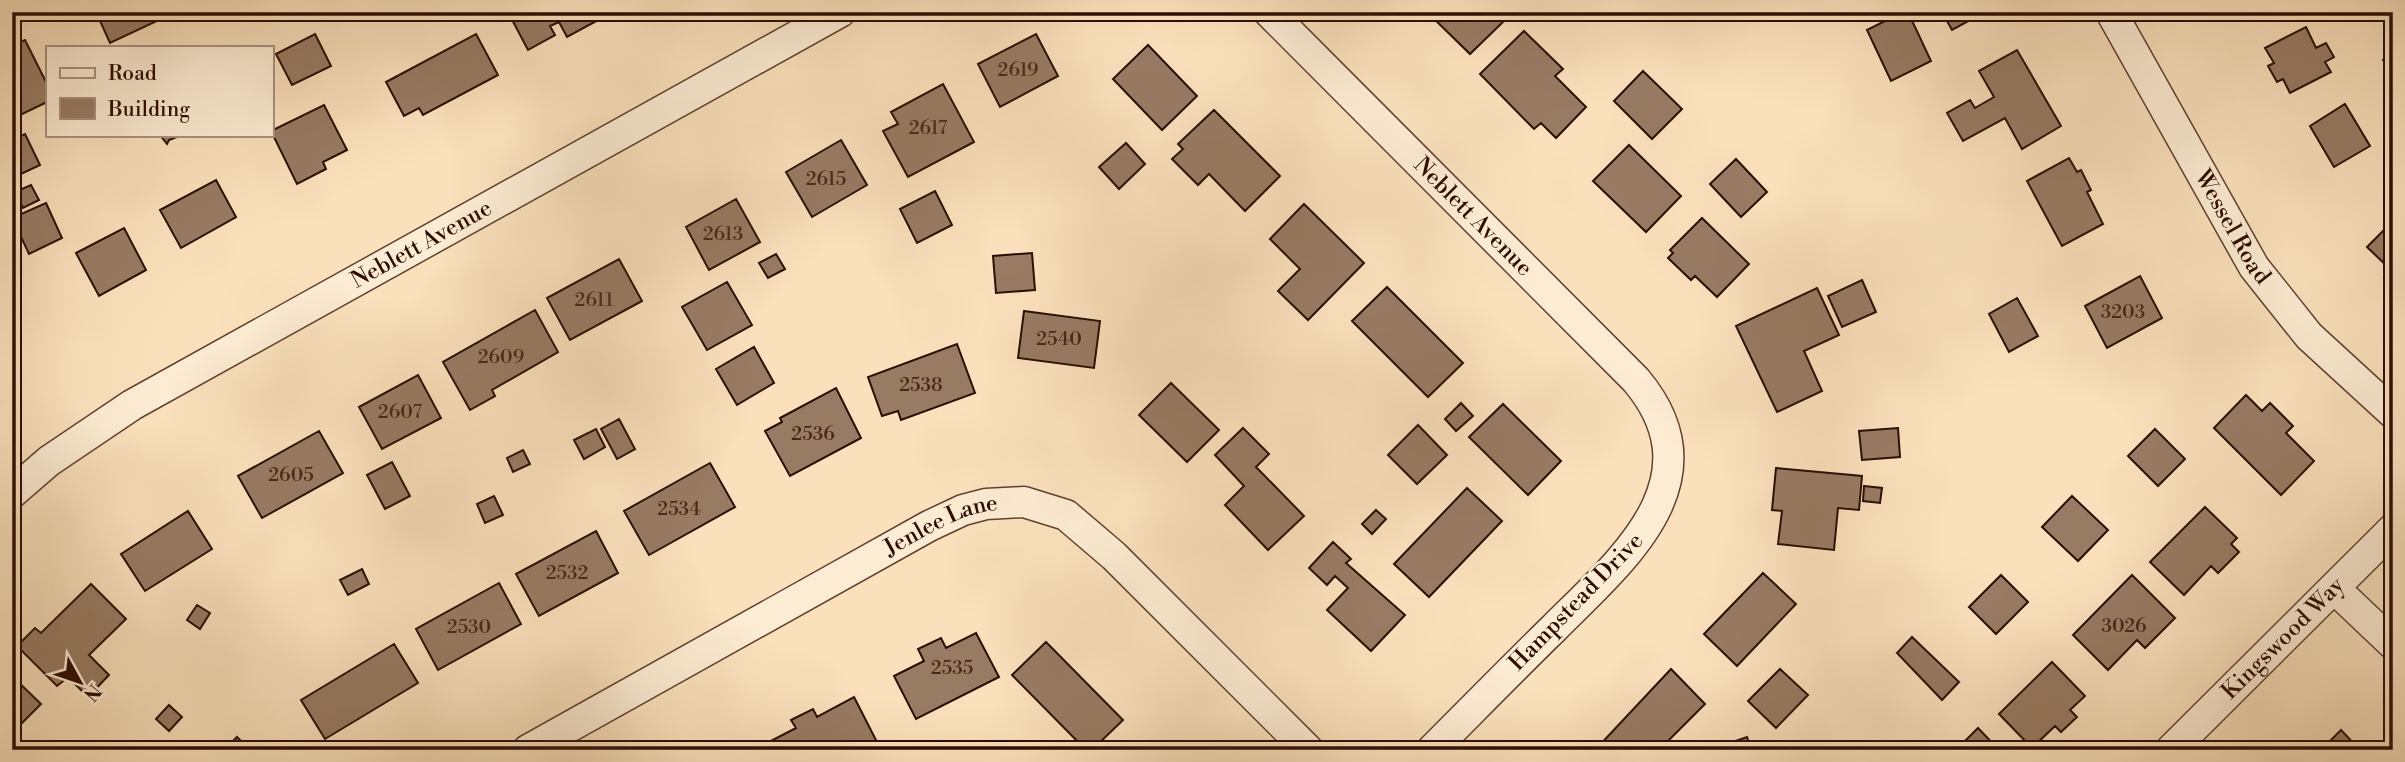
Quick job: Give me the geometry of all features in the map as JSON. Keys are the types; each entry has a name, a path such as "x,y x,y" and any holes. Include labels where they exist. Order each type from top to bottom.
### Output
{"street":[{"name":"Neblett Avenue","path":"12,493 49,461 132,405 840,12"},
{"name":"Neblett Avenue","path":"1269,12 1636,380 1652,398 1666,429"},
{"name":"Wessel Road","path":"2111,12 2254,267 2309,336 2393,413"},
{"name":"Hampstead Drive","path":"1432,750 1629,554 1658,507 1669,472 1666,429"},
{"name":"Jenlee Lane","path":"528,750 929,526 963,510 986,504 1024,502 1066,515 1114,556 1308,750"},
{"name":"Kingswood Way","path":"2171,750 2393,529"},
{"path":"2334,587 2393,644"}],"building":[{"path":"96,12 158,12 161,19 110,43"},
{"path":"297,12 315,12 301,19"},
{"path":"613,12 567,37 559,22 550,26 555,35 528,50 509,14"},
{"path":"1427,12 1497,12 1505,20 1470,54"},
{"path":"1908,12 1931,61 1891,81 1867,30"},
{"path":"1942,12 1985,12 1952,30"},
{"path":"2306,27 2316,48 2326,43 2334,57 2325,62 2331,72 2290,93 2283,79 2277,82 2268,66 2274,63 2265,48"},
{"path":"1524,31 1563,69 1555,76 1586,107 1556,138 1541,123 1534,129 1480,74"},
{"path":"315,34 331,66 292,85 276,54"},
{"path":"476,34 498,75 423,115 419,108 404,116 386,82"},
{"path":"1036,34 1058,76 1000,107 978,64"},
{"path":"25,40 46,82 46,102 12,119 12,46"},
{"path":"1148,45 1197,96 1162,130 1113,79"},
{"path":"2017,50 2061,126 2022,149 2005,118 1963,141 1947,113 1970,100 1975,108 1994,97 1979,71"},
{"path":"2393,55 2393,79 2383,60"},
{"path":"1643,71 1682,109 1652,139 1614,101"},
{"path":"943,84 974,142 908,177 883,131 898,124 891,112"},
{"path":"2345,104 2370,146 2334,167 2310,126"},
{"path":"324,105 347,150 323,162 326,169 297,184 273,130"},
{"path":"1214,110 1280,176 1245,211 1209,174 1198,185 1172,159 1183,149 1178,144"},
{"path":"25,134 40,165 19,175 12,161 12,140"},
{"path":"161,136 179,136 169,140 167,144"},
{"path":"841,140 867,185 812,217 786,172"},
{"path":"1126,143 1145,164 1119,189 1099,167"},
{"path":"1629,145 1681,196 1646,232 1593,181"},
{"path":"2069,158 2077,172 2081,170 2091,190 2087,192 2103,224 2062,246 2027,181"},
{"path":"1736,159 1767,192 1741,217 1710,184"},
{"path":"216,180 236,217 181,248 160,210"},
{"path":"31,185 39,200 23,208 15,192"},
{"path":"935,191 952,225 917,243 900,209"},
{"path":"736,199 760,242 709,270 686,227"},
{"path":"46,203 62,238 29,254 12,218"},
{"path":"1304,204 1364,263 1308,320 1278,291 1300,269 1270,239"},
{"path":"1702,218 1749,264 1717,297 1695,276 1691,280 1668,258 1673,253 1670,250"},
{"path":"2393,221 2393,286 2384,277 2391,270 2367,247"},
{"path":"124,228 146,270 99,296 76,253"},
{"path":"1032,253 1035,290 996,293 993,256"},
{"path":"776,254 785,269 768,278 759,263"},
{"path":"619,259 642,301 570,340 547,298"},
{"path":"2140,276 2162,318 2107,348 2085,306"},
{"path":"1862,280 1876,312 1842,327 1828,296"},
{"path":"727,282 752,325 707,350 682,307"},
{"path":"1387,287 1463,363 1428,397 1352,321"},
{"path":"1817,288 1839,335 1804,351 1822,391 1777,412 1736,326"},
{"path":"2017,298 2038,336 2009,352 1989,314"},
{"path":"535,310 558,352 492,390 495,396 470,410 443,362"},
{"path":"1024,311 1100,321 1094,368 1018,358"},
{"path":"957,344 975,393 901,420 898,411 882,416 868,377"},
{"path":"754,347 774,383 737,405 716,369"},
{"path":"418,375 441,418 382,449 359,407"},
{"path":"1171,383 1219,430 1187,462 1139,415"},
{"path":"836,388 861,438 790,476 765,431 782,422 780,418"},
{"path":"2246,395 2262,411 2270,403 2293,426 2286,433 2314,461 2281,495 2214,428"},
{"path":"1461,403 1473,416 1456,431 1445,419"},
{"path":"1503,404 1561,461 1528,495 1469,437"},
{"path":"619,419 635,449 617,459 601,429"},
{"path":"1418,425 1447,455 1417,484 1388,455"},
{"path":"1243,428 1269,454 1256,467 1304,516 1268,550 1225,505 1244,486 1215,455"},
{"path":"1898,428 1900,457 1862,460 1859,431"},
{"path":"596,429 605,447 584,459 574,440"},
{"path":"2155,429 2185,459 2158,486 2128,456"},
{"path":"319,431 343,473 262,518 238,476"},
{"path":"523,450 530,464 513,472 507,458"},
{"path":"392,462 410,496 385,509 367,475"},
{"path":"710,463 735,507 649,555 624,511"},
{"path":"1776,468 1862,476 1859,510 1838,508 1834,550 1778,544 1782,511 1772,510"},
{"path":"1864,486 1882,488 1880,503 1863,501"},
{"path":"1467,488 1502,521 1429,597 1394,564"},
{"path":"494,496 503,515 485,523 477,504"},
{"path":"2072,496 2108,530 2078,561 2042,527"},
{"path":"2205,507 2237,538 2231,544 2239,552 2218,573 2211,566 2184,595 2150,562"},
{"path":"1376,510 1386,519 1372,534 1362,524"},
{"path":"188,511 212,549 145,591 121,554"},
{"path":"596,531 618,573 539,616 516,574"},
{"path":"1333,542 1351,559 1346,563 1405,615 1371,651 1327,610 1348,588 1335,576 1327,585 1309,568"},
{"path":"362,569 369,584 348,595 340,580"},
{"path":"1763,573 1796,604 1737,666 1704,634"},
{"path":"2001,575 2028,602 1996,634 1969,607"},
{"path":"2132,575 2175,618 2145,648 2137,640 2108,670 2073,635"},
{"path":"499,583 521,624 438,670 416,629"},
{"path":"91,584 126,619 89,655 109,675 88,697 68,677 57,686 17,646 35,628 41,633"},
{"path":"197,605 210,613 200,629 187,620"},
{"path":"976,633 999,677 916,719 894,676 924,661 918,649 941,638 946,648"},
{"path":"1912,637 1959,682 1942,700 1897,653"},
{"path":"1046,642 1123,720 1092,750 1086,750 1012,675"},
{"path":"394,644 418,683 325,739 301,700"},
{"path":"2052,662 2085,696 2070,710 2077,717 2061,732 2055,726 2032,748 1999,714"},
{"path":"1671,669 1705,704 1659,750 1595,750"},
{"path":"1780,669 1808,695 1776,728 1748,701"},
{"path":"12,676 41,704 12,733"},
{"path":"854,697 877,742 862,750 771,750 767,743 796,728 791,720 813,709 817,717"},
{"path":"169,705 182,717 169,731 156,719"},
{"path":"1978,728 1999,750 1956,750"},
{"path":"2341,730 2360,750 2321,750"},
{"path":"237,737 250,750 224,750"},
{"path":"1747,737 1752,750 1722,750 1721,746"}]}
